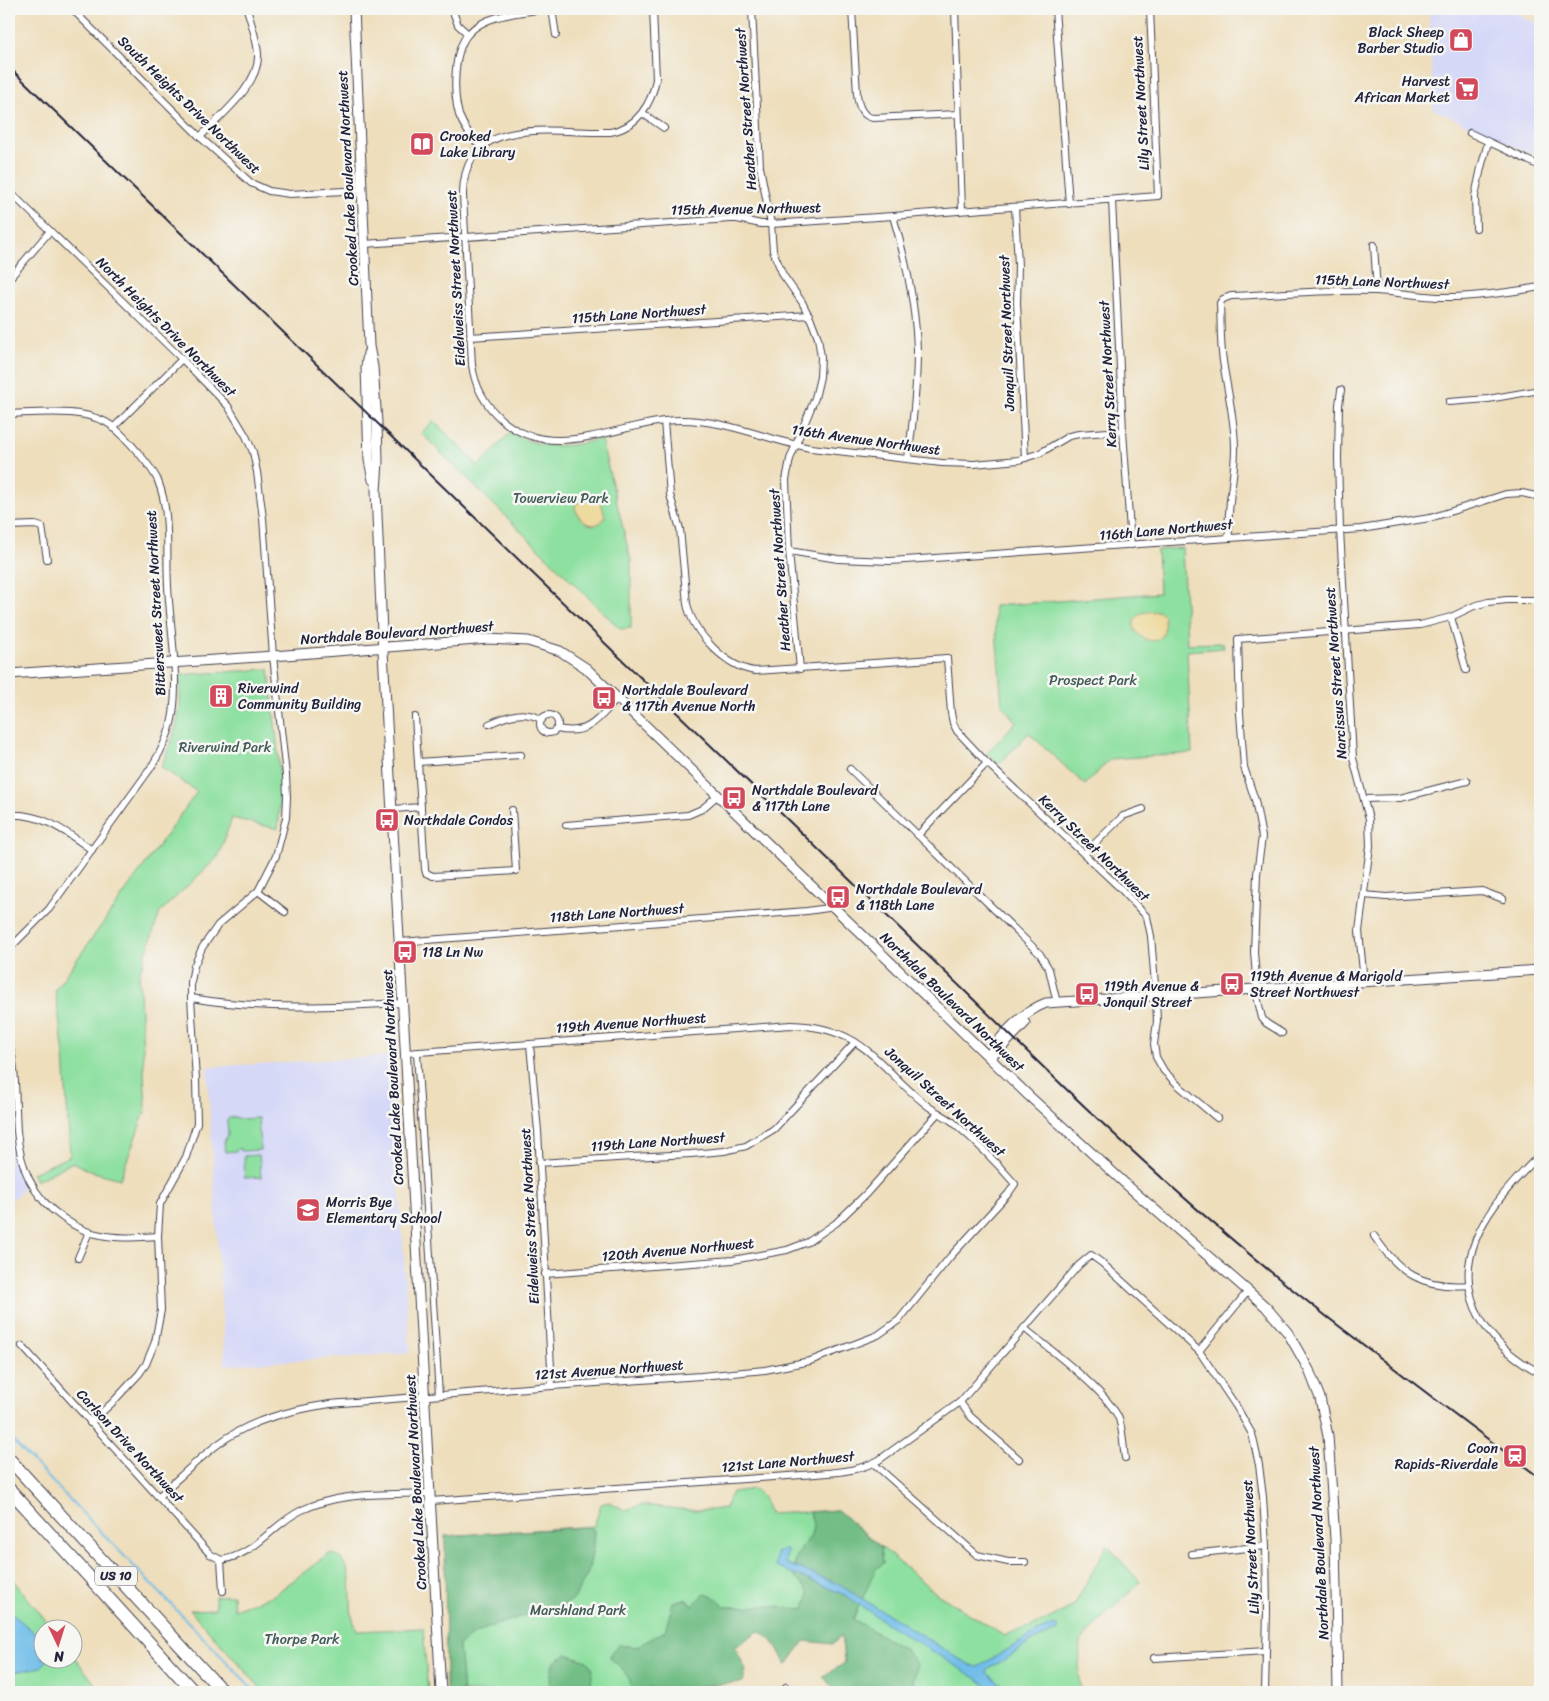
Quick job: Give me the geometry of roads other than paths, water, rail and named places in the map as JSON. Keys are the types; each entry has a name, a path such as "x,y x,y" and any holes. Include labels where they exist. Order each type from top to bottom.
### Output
{"highway":[{"name":"US 10","path":"9,1459 223,1692"},
{"name":"US 10","path":"9,1489 194,1692"}],"street":[{"name":"South Heights Drive Northwest","path":"72,9 200,137 251,183 268,191 290,194 362,190"},
{"path":"200,137 244,92 256,73 258,53 247,9"},
{"name":"Crooked Lake Boulevard Northwest","path":"354,9 369,346 366,367 370,460 376,491 441,1692"},
{"path":"452,9 458,25 468,34"},
{"path":"545,9 498,17 480,23 468,34 461,45 456,61 458,108 461,120 468,133 481,147 494,139 514,132 615,131 632,122 642,113 653,94 656,79 654,9"},
{"path":"552,9 556,35"},
{"name":"Heather Street Northwest","path":"752,9 761,173 775,257 789,284 809,315 818,338 821,356 815,398 788,467 786,480 789,551 800,669"},
{"path":"852,9 856,94 862,113 873,118 958,114"},
{"path":"954,9 962,210"},
{"path":"1056,9 1069,204"},
{"name":"Lily Street Northwest","path":"1150,9 1158,196"},
{"path":"642,113 664,128"},
{"path":"1470,133 1540,166"},
{"path":"1476,228 1475,196 1480,168 1488,142"},
{"name":"Eidelweiss Street Northwest","path":"481,147 472,158 464,176 463,188 473,371 480,392 493,411 516,430"},
{"name":"North Heights Drive Northwest","path":"9,192 228,406 239,423 252,452 263,518 273,656 287,797 286,818 279,849 258,891"},
{"name":"115th Avenue Northwest","path":"364,244 730,219 771,224 1069,204 1158,196"},
{"name":"Kerry Street Northwest","path":"1112,200 1123,430 1131,545"},
{"name":"Jonquil Street Northwest","path":"1014,207 1025,458"},
{"path":"893,216 907,270 917,350 915,397 908,458"},
{"path":"9,279 50,231"},
{"path":"1374,245 1377,292"},
{"name":"115th Lane Northwest","path":"1229,537 1228,525 1235,470 1235,447 1233,420 1222,358 1220,303 1223,299 1231,296 1324,292 1377,292 1437,297 1468,297 1502,294 1540,287"},
{"name":"115th Lane Northwest","path":"470,337 809,315"},
{"path":"9,414 86,414 114,428 182,359"},
{"name":"Narcissus Street Northwest","path":"1341,390 1338,458 1340,530 1353,758 1369,819 1370,846 1359,931 1364,982"},
{"path":"1449,402 1488,399 1540,390"},
{"name":"116th Avenue Northwest","path":"516,430 542,439 564,441 586,438 652,422 682,420 726,425 796,445 962,464 1006,462 1025,458 1069,436 1123,430"},
{"path":"664,421 670,495 680,529 687,604 690,616 699,632 723,656 741,668 754,671 800,669"},
{"name":"Bittersweet Street Northwest","path":"9,949 48,910 92,850 160,753 173,716 174,662 165,510 158,480 139,454 114,428"},
{"name":"116th Lane Northwest","path":"789,551 838,559 890,561 1340,530 1380,527 1430,518 1506,494 1540,496"},
{"path":"9,526 35,525 42,527 46,558"},
{"path":"1282,1033 1266,1023 1262,1018 1256,990 1254,952 1257,874 1262,836 1255,800 1244,767 1238,638 1420,625 1488,602 1540,600"},
{"path":"1451,616 1466,670"},
{"name":"Northdale Boulevard Northwest","path":"9,674 489,639 528,641 560,651 586,668 1029,1096 1129,1188 1248,1291 1288,1333 1309,1370 1320,1398 1328,1436 1335,1539 1338,1692"},
{"name":"Kerry Street Northwest","path":"800,669 947,658 953,723 963,739 1120,888 1146,917 1151,936 1157,1026 1154,1044 1159,1064 1179,1086 1217,1118"},
{"path":"557,729 558,722 554,717 548,716 542,720 540,726 544,732 551,733 557,729 577,731 588,727 618,698"},
{"path":"489,724 513,715 531,715 542,720"},
{"path":"415,717 426,873 434,876 516,871 512,810"},
{"path":"418,762 521,755"},
{"path":"918,835 987,763"},
{"path":"850,769 1040,954 1048,970 1057,1003"},
{"path":"1364,799 1400,798 1467,781"},
{"path":"566,825 688,815 702,809 718,795"},
{"path":"392,809 421,807"},
{"path":"1084,854 1124,816 1143,809"},
{"path":"9,815 17,814 36,817 54,824 92,850"},
{"path":"1364,895 1386,896 1482,890 1503,900"},
{"path":"90,1423 139,1374 146,1364 155,1342 161,1310 158,1236 160,1204 186,1157 197,1123 191,998 194,966 202,948 218,925 258,891 285,912"},
{"name":"118th Lane Northwest","path":"400,942 807,911 835,907"},
{"path":"989,1056 999,1050 1030,1018 1057,1003 1540,970"},
{"path":"191,998 241,1005 310,1008 403,1003"},
{"name":"119th Avenue Northwest","path":"405,1053 791,1025 808,1025 824,1028 856,1042"},
{"name":"Jonquil Street Northwest","path":"856,1042 877,1058 925,1104 954,1123 1015,1184"},
{"name":"119th Lane Northwest","path":"539,1164 699,1154 746,1146 774,1129 856,1042"},
{"path":"9,1044 14,1072 19,1149 27,1178 38,1196 49,1208 71,1224 89,1232 114,1237 158,1236"},
{"name":"Eidelweiss Street Northwest","path":"530,1045 552,1386"},
{"path":"417,1053 439,1395"},
{"name":"120th Avenue Northwest","path":"545,1274 733,1260 787,1250 808,1242 836,1223 866,1194 938,1113"},
{"path":"1540,1155 1509,1188 1482,1227 1472,1248 1469,1273 1469,1285 1475,1307 1487,1330 1508,1351 1540,1373"},
{"name":"121st Avenue Northwest","path":"159,1496 218,1444 256,1424 285,1413 307,1408 330,1404 426,1396 701,1376 765,1370 810,1361 878,1335 899,1320 1015,1184"},
{"path":"78,1258 89,1232"},
{"path":"1374,1236 1392,1260 1414,1277 1437,1285 1469,1285"},
{"name":"Lily Street Northwest","path":"1091,1255 1199,1351 1236,1406 1252,1434 1259,1465 1266,1546 1265,1692"},
{"name":"121st Lane Northwest","path":"221,1560 241,1555 250,1550 282,1521 300,1510 333,1499 353,1497 431,1497 858,1470 873,1463 960,1402 1079,1265 1091,1255"},
{"path":"1199,1351 1248,1291"},
{"path":"1024,1328 1068,1364 1111,1406 1118,1420 1125,1458"},
{"name":"Carlson Drive Northwest","path":"22,1346 210,1554 221,1560"},
{"path":"960,1402 970,1416 1019,1459"},
{"path":"873,1463 977,1555 1008,1562 1025,1562"},
{"path":"1192,1554 1266,1546"},
{"path":"221,1560 223,1591"},
{"path":"1154,1658 1266,1651"}],"water":[{"path":"786,1548 785,1563 836,1583 969,1665 978,1667 1039,1631 1054,1625 1058,1627 1056,1631 1029,1643 1005,1660 990,1667 987,1673 1007,1688 1006,1692 995,1692 845,1595 776,1567 776,1553"},
{"path":"9,1611 32,1631 32,1668 36,1668 9,1673"}],"waterway":[{"path":"9,1437 256,1692"}],"railway":[{"path":"9,67 1127,1147 1192,1205 1292,1289 1540,1478"}],"place":[{"name":"Black Sheep Barber Studio","path":"1461,40"},
{"name":"Harvest African Market","path":"1467,89"},
{"name":"Crooked Lake Library","path":"422,144"},
{"name":"Riverwind Community Building","path":"221,696"},
{"name":"Northdale Boulevard & 117th Avenue North","path":"604,698"},
{"name":"Northdale Boulevard & 117th Lane","path":"734,798"},
{"name":"Northdale Condos","path":"387,820"},
{"name":"Northdale Boulevard & 118th Lane","path":"838,897"},
{"name":"118 Ln Nw","path":"405,952"},
{"name":"119th Avenue & Marigold Street Northwest","path":"1232,984"},
{"name":"119th Avenue & Jonquil Street","path":"1087,994"},
{"name":"Morris Bye Elementary School","path":"308,1210"},
{"name":"Coon Rapids-Riverdale","path":"1515,1456"}],"park label":[{"name":"Towerview Park","path":"561,498"},
{"name":"Prospect Park","path":"1093,680"},
{"name":"Riverwind Park","path":"225,747"},
{"name":"Marshland Park","path":"578,1610"},
{"name":"Thorpe Park","path":"302,1639"}]}
